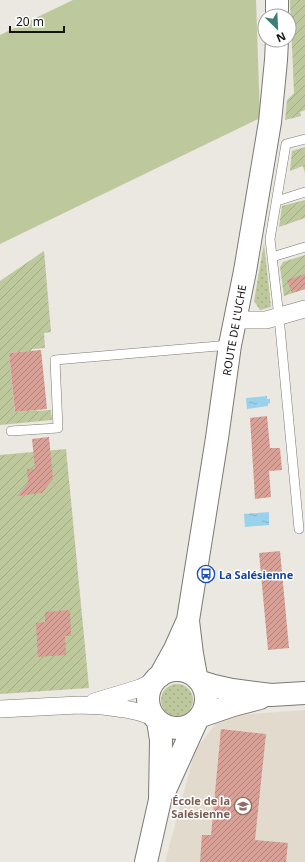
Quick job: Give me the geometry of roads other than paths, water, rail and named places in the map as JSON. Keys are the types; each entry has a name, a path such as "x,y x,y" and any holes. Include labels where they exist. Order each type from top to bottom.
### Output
{"street":[{"name":"ROUTE DE L'UCHE","path":"157,679 175,650 188,620 217,438 230,344 245,271 270,122 277,48"},
{"path":"235,320 266,320 305,309"},
{"name":"ROUTE DE L'UCHE","path":"188,620 192,654 198,679"},
{"path":"79,705 140,688 157,679 166,672 174,670 189,672 198,679 205,689 205,710 199,719 160,800"},
{"path":"146,862 160,800 161,740 156,719 150,711 148,703 150,688 157,679"},
{"path":"198,679 232,690 271,695 305,693"},
{"path":"0,709 79,705 124,709 139,712 156,719 170,728 184,728 199,719 233,705 271,695"}],"lane":[{"path":"299,529 270,239 286,144 305,139"},
{"path":"277,201 305,192"},
{"path":"272,257 305,247"},
{"path":"11,431 58,428 55,360 230,344"}],"water":[{"path":"267,396 267,399 270,399 268,406 247,409 246,398"},
{"path":"269,512 269,525 245,527 244,514"}],"place":[{"name":"La Salésienne","path":"206,574"},
{"name":"École de la Salésienne","path":"243,806"}]}
